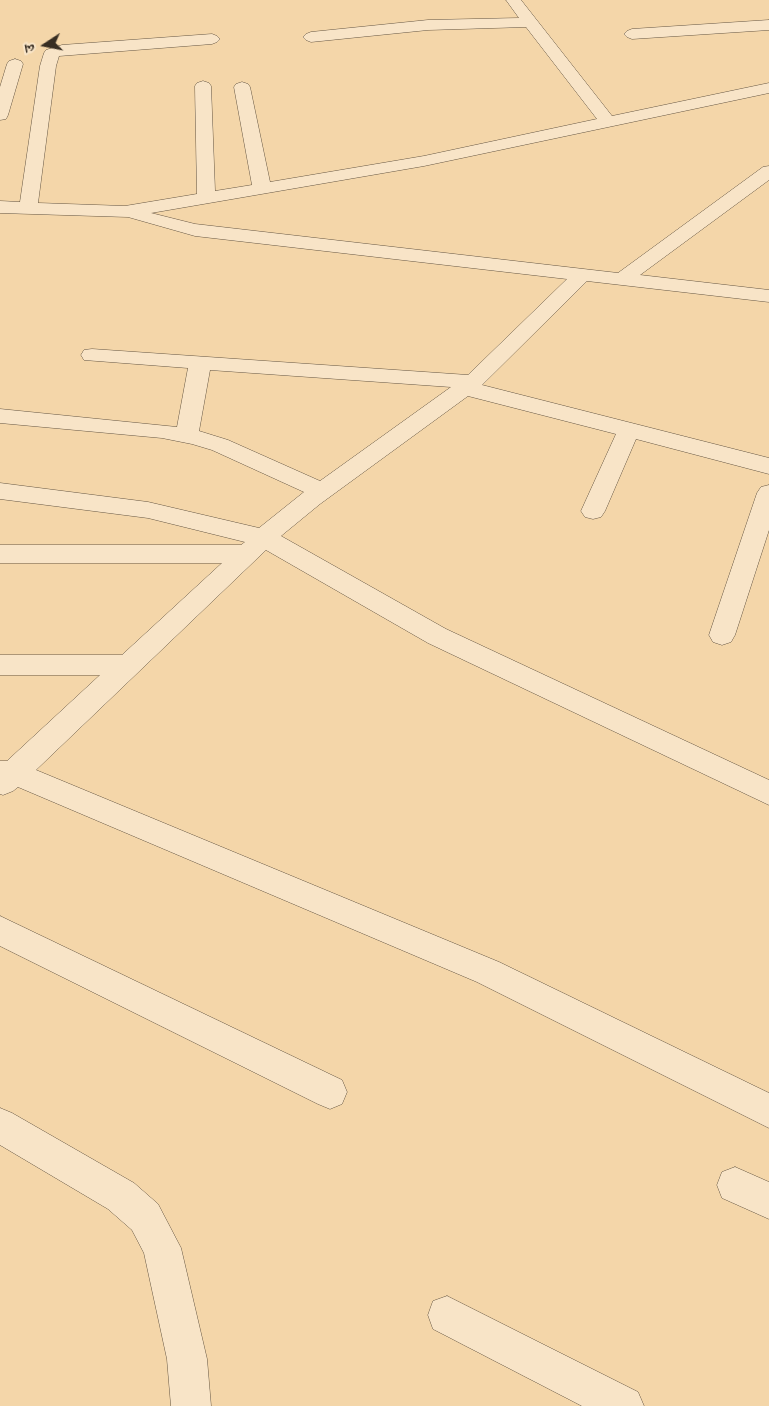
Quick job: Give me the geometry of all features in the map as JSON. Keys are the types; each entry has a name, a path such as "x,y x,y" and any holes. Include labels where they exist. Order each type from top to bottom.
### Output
{"street":[{"path":"513,0 608,122"},
{"path":"311,37 428,25 529,22"},
{"path":"632,34 769,25"},
{"path":"28,208 48,66 52,53 62,50 212,39"},
{"path":"0,115 15,64"},
{"path":"203,86 206,198"},
{"path":"242,87 262,189"},
{"path":"125,212 424,161 769,88"},
{"path":"621,280 769,171"},
{"path":"0,207 125,212 195,230 769,296"},
{"path":"582,275 492,367 322,491 256,546 129,665 5,777 488,972 769,1111"},
{"path":"92,355 469,385 629,430 769,466"},
{"path":"187,436 200,363"},
{"path":"0,416 162,431 187,436 220,446 322,491"},
{"path":"592,510 629,430"},
{"path":"0,491 148,510 256,546 437,636 769,793"},
{"path":"722,635 769,493"},
{"path":"0,554 256,546"},
{"path":"0,665 129,665"},
{"path":"0,930 330,1092"},
{"path":"0,1126 121,1196 145,1217 162,1248 186,1359 192,1396 191,1406"},
{"path":"735,1185 769,1201"},
{"path":"447,1315 624,1406"}]}
